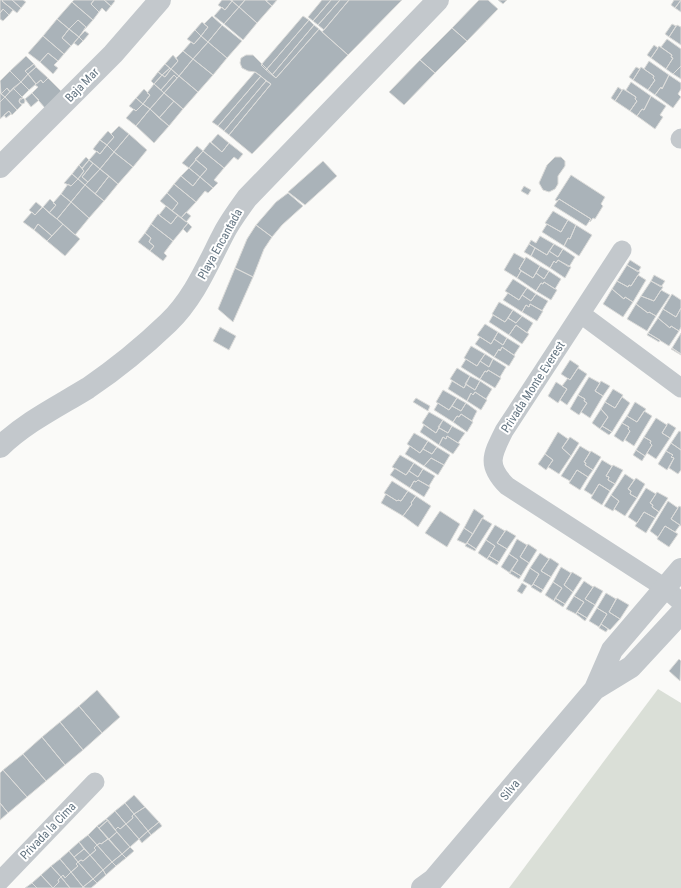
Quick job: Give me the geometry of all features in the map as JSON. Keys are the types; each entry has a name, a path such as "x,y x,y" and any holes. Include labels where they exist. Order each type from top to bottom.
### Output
{"street":[{"name":"Baja Mar","path":"0,167 113,54 160,0"},
{"name":"Playa Encantada","path":"0,447 13,435 43,414 88,388 137,351 169,322 186,302 208,268 225,231 247,198 438,0"},
{"name":"Privada Monte Everest","path":"622,250 504,431 493,452 492,464 497,476 507,486 673,595"},
{"path":"581,314 681,388"},
{"path":"595,689 612,650 673,595 681,569"},
{"path":"595,689 631,667 681,613"},
{"name":"Silva","path":"422,888 433,880 595,689"},
{"name":"Privada la Cima","path":"0,881 95,782"}],"shaded area":[{"path":"658,689 681,703 681,888 509,888"}],"building":[{"path":"0,0 3,0 2,1 13,10 9,15 3,9 0,13"},
{"path":"12,0 21,8 17,13 2,1"},
{"path":"12,0 23,0 26,2 21,8"},
{"path":"74,0 94,0 91,4 99,12 93,20 72,2"},
{"path":"94,0 104,0 111,6 106,12 102,8 99,12 91,4"},
{"path":"104,0 114,0 115,1 111,6"},
{"path":"222,0 232,1 225,10 218,5"},
{"path":"245,0 239,7 232,1"},
{"path":"245,0 265,0 272,6 257,23 239,7"},
{"path":"277,0 272,6 266,1"},
{"path":"322,0 331,0 313,21 308,17"},
{"path":"331,0 340,0 318,25 313,21"},
{"path":"340,0 349,0 324,30 318,25"},
{"path":"349,0 402,0 348,55 322,32"},
{"path":"479,0 488,0 498,9 467,41 452,28"},
{"path":"498,0 507,0 503,4"},
{"path":"674,0 681,0 675,8 671,5"},
{"path":"681,0 681,12 675,8"},
{"path":"232,1 239,7 224,24 214,16 222,7 225,10"},
{"path":"72,2 93,20 84,30 86,27 78,20 69,29 57,19"},
{"path":"239,7 257,23 243,40 224,24"},
{"path":"3,9 9,15 3,21 0,19 0,13"},
{"path":"212,16 222,25 208,42 201,36 208,27 204,24"},
{"path":"303,16 309,20 266,70 261,65"},
{"path":"57,19 69,29 62,38 71,46 64,54 43,36"},
{"path":"78,20 86,27 79,37 69,29"},
{"path":"309,20 314,25 272,75 266,70"},
{"path":"202,22 208,27 201,36 195,30"},
{"path":"672,24 676,26 669,37 665,34"},
{"path":"222,25 242,41 227,58 208,42"},
{"path":"314,25 319,29 276,78 272,75"},
{"path":"677,25 681,27 681,45 669,37"},
{"path":"452,28 467,41 435,73 420,60"},
{"path":"69,29 79,37 71,46 62,38"},
{"path":"319,29 348,55 252,154 229,135 271,84 255,72 242,68 240,63 241,58 246,55 253,55 276,78"},
{"path":"195,30 201,36 194,44 187,39"},
{"path":"85,31 89,34 83,41 79,37"},
{"path":"43,36 64,54 58,61 48,53 40,62 28,53"},
{"path":"201,36 208,42 193,59 183,51 191,42 194,44"},
{"path":"79,37 83,41 78,46 74,43"},
{"path":"667,39 681,49 681,66 673,74 666,69 673,58 671,57 672,55 661,47"},
{"path":"208,42 227,58 213,75 193,59"},
{"path":"654,45 658,48 651,58 647,55"},
{"path":"659,46 672,55 671,57 673,58 666,69 651,58"},
{"path":"183,51 193,59 179,76 171,69 178,61 176,58"},
{"path":"48,53 58,61 54,65 58,68 53,74 40,62"},
{"path":"173,55 178,61 171,69 165,64"},
{"path":"26,56 34,64 25,71 28,74 21,82 10,71"},
{"path":"193,59 213,75 198,92 179,76"},
{"path":"420,60 435,73 404,105 389,92"},
{"path":"649,61 669,75 662,89 661,87 655,95 648,90 655,80 653,78 654,76 644,69"},
{"path":"34,64 36,67 28,74 25,71"},
{"path":"165,64 170,68 162,75 158,72"},
{"path":"681,66 681,79 673,74"},
{"path":"36,67 48,78 43,83 41,80 36,84 28,74"},
{"path":"636,67 640,69 633,80 629,77"},
{"path":"641,67 654,76 653,78 655,80 648,90 633,80"},
{"path":"170,68 171,69 165,77 162,75"},
{"path":"171,69 179,76 177,78 174,75 161,90 154,84 162,75 165,77"},
{"path":"10,71 21,82 10,92 7,88 1,94 0,81"},
{"path":"158,72 162,75 154,84 151,81"},
{"path":"255,72 261,76 218,126 212,122"},
{"path":"28,74 36,84 29,90 21,82"},
{"path":"174,75 177,78 164,93 161,90"},
{"path":"669,75 681,83 681,89 678,94 681,97 673,108 655,95 661,87 662,89"},
{"path":"179,76 198,92 183,109 164,93"},
{"path":"261,76 266,81 224,131 218,126"},
{"path":"48,78 62,92 45,108 32,93 38,87 35,85 36,84 41,80 43,83"},
{"path":"266,81 271,84 229,135 224,131"},
{"path":"21,82 29,90 22,97 13,88"},
{"path":"631,82 651,96 644,110 642,109 637,116 630,111 637,101 635,99 636,97 626,90"},
{"path":"154,84 164,93 150,109 143,104 150,95 147,93"},
{"path":"618,87 622,90 615,101 611,98"},
{"path":"7,88 10,92 5,97 1,94"},
{"path":"13,88 23,98 19,101 22,105 17,110 5,97"},
{"path":"144,89 150,95 143,104 136,98"},
{"path":"623,89 636,97 635,99 637,101 630,111 615,101"},
{"path":"0,93 5,97 0,102"},
{"path":"32,93 39,100 31,107 25,99"},
{"path":"164,93 174,101 159,118 150,109"},
{"path":"651,96 666,106 660,115 663,117 655,129 637,116 642,109 644,110"},
{"path":"5,97 17,110 12,115 9,111 0,119 0,102"},
{"path":"22,98 25,101 22,104 19,101"},
{"path":"136,98 143,104 136,111 129,106"},
{"path":"174,101 183,109 169,126 159,118"},
{"path":"143,104 150,109 136,126 126,118 134,109 136,111"},
{"path":"150,109 169,126 154,143 136,126"},
{"path":"9,111 11,114 6,118 4,115"},
{"path":"119,126 129,134 114,152 107,145 114,137 111,134"},
{"path":"108,131 114,137 107,145 100,140"},
{"path":"129,134 147,150 133,167 114,152"},
{"path":"218,134 229,143 222,152 211,142"},
{"path":"100,140 107,145 100,154 93,149"},
{"path":"210,142 222,152 229,143 243,154 238,160 234,157 224,168 203,151"},
{"path":"107,145 114,152 100,169 89,160 97,151 100,154"},
{"path":"197,146 203,151 189,168 182,163"},
{"path":"203,151 224,168 214,180 218,183 213,188 200,177 207,169 195,159"},
{"path":"114,152 133,167 118,184 100,169"},
{"path":"86,157 89,160 82,168 79,165"},
{"path":"555,157 561,157 565,161 565,166 558,176 558,184 555,189 549,192 543,190 539,183 547,165"},
{"path":"89,160 93,163 82,177 88,182 85,185 78,179 84,171 82,169"},
{"path":"196,160 207,169 200,177 189,168"},
{"path":"323,161 337,176 305,205 288,192"},
{"path":"93,163 100,169 88,182 82,177"},
{"path":"79,165 84,171 78,179 72,174"},
{"path":"189,168 200,177 193,186 181,176"},
{"path":"100,169 109,176 95,194 85,185"},
{"path":"72,174 78,179 71,186 64,183"},
{"path":"571,175 605,197 601,204 603,206 595,219 593,218 590,222 589,221 591,219 559,199 557,201 555,200"},
{"path":"109,176 118,184 104,201 95,194"},
{"path":"181,176 193,186 200,177 213,188 208,193 205,191 196,202 174,184"},
{"path":"78,179 85,185 71,202 61,194 68,184 71,186"},
{"path":"174,184 196,202 181,218 172,211 178,203 167,193"},
{"path":"85,185 104,201 89,218 71,202"},
{"path":"524,186 531,190 528,195 521,191"},
{"path":"167,193 178,203 172,211 160,201"},
{"path":"288,193 303,206 282,225 272,237 256,225 276,202"},
{"path":"61,194 71,202 57,219 49,213 56,205 53,203"},
{"path":"50,199 56,205 49,213 43,207"},
{"path":"559,199 591,219 586,226 554,206"},
{"path":"36,202 42,207 35,215 29,210"},
{"path":"71,202 89,218 75,235 57,219"},
{"path":"166,206 178,215 171,224 159,215"},
{"path":"43,207 63,224 52,236 38,224 34,230 23,222 32,212 35,215"},
{"path":"553,211 568,220 561,232 545,223"},
{"path":"186,212 191,216 186,222 181,218"},
{"path":"158,214 171,224 178,215 188,223 173,241 151,224"},
{"path":"568,220 576,225 570,239 568,238 564,246 542,232 547,224 561,232"},
{"path":"188,223 192,227 187,233 183,229"},
{"path":"38,224 52,236 47,241 34,230"},
{"path":"63,224 80,239 65,256 47,241"},
{"path":"151,224 173,241 164,253 167,256 163,261 150,251 154,246 149,242 151,238 145,233"},
{"path":"256,225 272,237 264,249 253,277 235,268 247,239"},
{"path":"576,225 592,235 579,256 564,246 568,238 570,239"},
{"path":"145,233 151,238 149,242 154,246 150,251 138,242"},
{"path":"540,236 554,244 547,255 529,244 531,240 536,243"},
{"path":"529,244 535,248 531,256 524,252"},
{"path":"554,244 563,249 558,257 549,251"},
{"path":"535,248 547,255 549,251 558,257 563,249 575,257 569,267 558,260 556,263 554,261 550,268 531,256"},
{"path":"514,253 525,259 519,269 521,271 517,278 504,270"},
{"path":"526,257 540,266 533,278 519,269"},
{"path":"558,260 571,267 565,278 550,268 554,261 556,263"},
{"path":"630,260 641,267 638,272 627,265"},
{"path":"627,265 640,272 631,286 629,285 628,287 617,281"},
{"path":"540,266 549,271 544,279 536,273"},
{"path":"235,268 253,277 233,322 218,309"},
{"path":"521,271 533,278 536,273 544,279 549,271 561,279 555,289 544,282 543,284 541,283 536,291 517,278"},
{"path":"638,275 646,280 633,302 625,297 624,299 612,289 617,281 628,287 629,285 631,286"},
{"path":"654,275 665,281 661,287 651,281"},
{"path":"513,279 527,288 519,300 505,291"},
{"path":"651,281 663,287 654,301 641,296"},
{"path":"544,282 557,290 551,300 536,291 541,283 543,284"},
{"path":"527,288 536,294 531,301 522,295"},
{"path":"612,289 624,299 625,297 633,302 623,317 603,304"},
{"path":"661,290 670,295 656,316 649,312 648,313 636,304 641,296 654,301"},
{"path":"508,293 519,300 522,295 531,301 536,294 548,301 542,311 530,304 529,307 526,305 522,312 503,300"},
{"path":"672,294 681,300 681,308 676,317 663,309"},
{"path":"499,302 513,310 505,322 492,314"},
{"path":"530,304 543,311 537,321 522,312 526,305 529,307"},
{"path":"636,304 648,313 649,312 656,316 647,331 627,319"},
{"path":"681,308 681,327 679,331 671,326 670,328 658,318 663,309 676,317"},
{"path":"513,310 522,316 516,323 508,318"},
{"path":"493,315 505,322 508,318 516,323 522,316 533,323 527,333 516,325 509,335 489,322"},
{"path":"658,318 670,328 671,326 679,331 669,346 648,333"},
{"path":"485,324 498,332 491,344 477,335"},
{"path":"516,325 529,334 522,344 509,335"},
{"path":"220,327 236,336 229,350 213,341"},
{"path":"498,332 507,338 503,345 494,339"},
{"path":"648,333 660,340 659,342 647,335"},
{"path":"681,333 681,354 672,348"},
{"path":"480,337 491,344 494,339 503,345 507,338 520,346 514,355 502,347 494,357 475,344"},
{"path":"471,346 485,354 477,366 464,358"},
{"path":"502,347 515,356 509,366 494,357"},
{"path":"672,348 681,354 681,355 671,349"},
{"path":"485,354 493,359 489,367 480,361"},
{"path":"466,359 477,366 480,361 489,367 493,359 506,367 500,377 488,370 487,372 485,371 480,379 461,367"},
{"path":"570,360 579,366 570,380 561,374"},
{"path":"457,368 470,376 464,388 450,379"},
{"path":"578,368 587,374 567,405 560,400 567,389 562,386 568,378 570,380"},
{"path":"488,370 501,378 495,388 480,379 485,371 487,372"},
{"path":"470,376 480,381 475,390 465,384"},
{"path":"589,377 600,383 595,391 603,396 590,418 581,412 587,403 584,401 585,399 578,395"},
{"path":"452,381 464,388 466,384 475,390 480,381 492,389 486,399 475,392 473,395 471,393 467,401 448,389"},
{"path":"601,381 610,386 603,396 595,391"},
{"path":"556,382 567,389 558,403 548,396"},
{"path":"613,389 623,395 615,408 605,402"},
{"path":"443,390 457,398 449,410 436,402"},
{"path":"475,392 487,400 481,410 467,401 471,393 473,395"},
{"path":"578,395 585,399 584,401 587,403 579,415 570,409"},
{"path":"622,397 630,403 612,432 602,426 608,417 601,409 605,402 615,408"},
{"path":"416,398 430,406 428,411 413,402"},
{"path":"457,398 466,403 461,411 452,406"},
{"path":"635,402 646,409 637,422 627,416"},
{"path":"438,403 449,410 452,406 461,411 466,403 477,411 472,421 461,414 459,417 457,416 453,422 434,410"},
{"path":"601,409 608,417 600,429 592,423"},
{"path":"644,411 652,416 634,446 625,440 630,431 628,429 629,427 622,423 627,416 637,422"},
{"path":"429,412 443,420 436,433 422,423"},
{"path":"461,414 473,422 467,432 453,422 457,416 459,417"},
{"path":"656,418 667,425 662,433 670,438 656,459 647,453 652,445 650,443 651,441 644,437"},
{"path":"443,420 452,426 448,433 438,427"},
{"path":"622,423 629,427 628,429 630,431 623,442 614,436"},
{"path":"668,423 676,428 670,438 662,433"},
{"path":"424,425 436,433 439,428 448,433 452,426 465,433 458,443 447,436 446,439 443,437 439,445 420,432"},
{"path":"602,426 612,432 609,435 600,429"},
{"path":"679,431 681,432 681,450 671,443"},
{"path":"558,432 568,439 562,448 571,456 559,474 548,467 553,460 545,454"},
{"path":"414,433 428,441 420,453 407,444"},
{"path":"447,436 460,444 453,454 439,445 443,437 446,439"},
{"path":"570,437 579,443 571,456 562,448"},
{"path":"644,437 651,441 650,443 652,445 645,456 636,450"},
{"path":"428,441 437,447 432,454 423,449"},
{"path":"671,443 681,450 681,470 678,474 669,468 674,458 671,457 673,455 666,451"},
{"path":"410,446 420,453 423,449 432,454 437,447 450,455 444,465 431,458 424,466 405,454"},
{"path":"580,446 590,452 584,462 586,463 585,465 593,470 588,477 577,470 570,481 561,476"},
{"path":"636,450 645,456 642,461 633,455"},
{"path":"591,451 601,457 593,470 585,465 586,463 584,462"},
{"path":"666,451 673,455 671,457 674,458 667,470 658,464"},
{"path":"545,454 553,460 546,470 538,464"},
{"path":"400,455 414,463 406,475 392,467"},
{"path":"431,458 444,465 438,475 424,466"},
{"path":"602,460 612,466 606,476 609,477 608,480 615,484 610,491 599,484 592,495 584,490"},
{"path":"414,463 423,469 418,477 409,471"},
{"path":"613,465 623,470 615,484 608,480 609,477 606,476"},
{"path":"395,468 406,475 409,471 418,477 423,469 435,476 429,486 418,480 416,482 414,481 410,488 390,475"},
{"path":"577,470 588,477 580,490 569,483"},
{"path":"625,474 634,480 628,489 631,491 630,494 637,498 625,516 614,509 619,501 611,495"},
{"path":"636,478 645,484 637,498 630,494 631,491 628,489"},
{"path":"418,480 430,487 424,497 410,488 414,481 416,482"},
{"path":"392,481 408,491 401,501 397,501 384,493"},
{"path":"599,484 610,491 602,505 591,498"},
{"path":"646,488 656,494 650,503 653,505 652,507 659,512 655,518 644,512 637,523 628,517"},
{"path":"408,491 416,496 403,516 381,503 386,494 397,501 401,501"},
{"path":"657,492 668,498 659,512 652,507 653,505 650,503"},
{"path":"611,495 619,501 613,511 604,506"},
{"path":"416,496 431,506 418,527 403,516"},
{"path":"668,501 678,508 671,519 680,525 675,532 665,526 658,537 650,531"},
{"path":"679,506 681,507 681,526 671,519"},
{"path":"474,509 484,516 473,534 464,528"},
{"path":"440,511 460,524 447,547 425,533"},
{"path":"644,512 655,518 646,533 635,526"},
{"path":"482,518 492,524 476,549 467,543"},
{"path":"495,525 505,531 497,543 507,549 499,562 489,556 495,546 486,540"},
{"path":"665,526 678,534 669,547 657,539"},
{"path":"464,528 473,534 466,544 457,540"},
{"path":"506,530 516,536 507,549 497,543"},
{"path":"517,539 527,545 520,557 529,563 521,576 511,570 518,560 509,554"},
{"path":"486,540 495,546 487,559 478,553"},
{"path":"467,543 476,549 475,551 465,546"},
{"path":"528,544 537,550 529,563 520,557"},
{"path":"540,553 549,559 541,571 551,577 543,590 533,584 539,574 530,568"},
{"path":"509,554 518,560 510,573 501,567"},
{"path":"489,556 499,562 497,565 487,559"},
{"path":"550,558 559,564 551,577 541,571"},
{"path":"561,567 571,573 564,585 573,592 565,604 555,598 562,588 553,582"},
{"path":"530,568 539,574 532,586 523,581"},
{"path":"511,570 521,576 519,579 509,573"},
{"path":"572,572 582,578 573,592 564,585"},
{"path":"584,581 593,587 585,599 595,605 587,618 577,612 584,602 574,596"},
{"path":"553,582 562,588 554,601 545,595"},
{"path":"522,583 527,586 522,594 517,591"},
{"path":"533,584 543,590 541,593 531,587"},
{"path":"594,586 603,591 595,605 585,599"},
{"path":"606,593 616,599 609,612 620,619 610,630 601,624 607,614 597,608"},
{"path":"574,596 584,602 576,614 566,609"},
{"path":"555,598 565,604 563,607 554,601"},
{"path":"617,598 629,605 620,619 609,612"},
{"path":"597,608 607,614 599,627 589,621"},
{"path":"577,612 587,618 585,621 576,614"},
{"path":"601,624 608,629 606,632 599,628"},
{"path":"679,659 681,661 680,681 669,671"},
{"path":"97,690 120,717 102,733 79,706"},
{"path":"79,706 102,733 83,750 60,722"},
{"path":"60,722 83,750 65,765 42,737"},
{"path":"42,737 65,765 46,781 23,754"},
{"path":"23,754 46,781 27,797 3,770"},
{"path":"3,770 27,797 8,813 0,803 0,773"},
{"path":"134,795 145,807 134,814 125,803"},
{"path":"0,803 8,813 0,820"},
{"path":"125,803 134,814 132,816 133,818 126,824 115,811"},
{"path":"145,807 159,822 148,831 134,814"},
{"path":"115,811 126,824 120,829 118,827 115,830 106,819"},
{"path":"134,814 148,831 139,839 126,824 133,818 132,816"},
{"path":"106,819 108,820 99,828 97,826"},
{"path":"108,820 117,832 109,839 99,828"},
{"path":"159,822 162,826 151,835 148,831"},
{"path":"126,824 139,839 130,847 115,830 118,827 120,829"},
{"path":"97,826 108,839 97,845 88,835"},
{"path":"148,831 151,835 142,843 139,839"},
{"path":"117,832 130,847 122,854 109,839"},
{"path":"88,835 97,845 94,848 96,850 90,855 79,842"},
{"path":"108,839 122,854 112,862 97,845"},
{"path":"79,842 84,849 74,857 69,851"},
{"path":"97,845 112,862 103,870 90,855 96,850 94,848"},
{"path":"130,847 134,851 126,858 122,854"},
{"path":"84,849 90,855 83,861 81,860 78,862 74,857"},
{"path":"69,851 78,862 76,864 78,866 71,872 60,859"},
{"path":"122,854 126,858 116,866 112,862"},
{"path":"90,855 103,870 93,879 78,862 81,860 83,861"},
{"path":"60,859 71,872 65,878 63,875 61,877 51,866"},
{"path":"78,862 93,879 83,887 71,872 78,866 76,864"},
{"path":"112,862 116,866 106,875 103,870"},
{"path":"51,866 61,877 58,880 59,882 53,888 41,875"},
{"path":"103,870 106,875 97,883 93,879"},
{"path":"71,872 83,887 82,888 70,888 61,877 63,875 65,878"},
{"path":"41,875 53,888 37,888 32,883"},
{"path":"61,877 70,888 53,888 59,882 58,880"},
{"path":"93,879 97,883 91,888 83,887"},
{"path":"32,883 37,888 25,888"}]}
